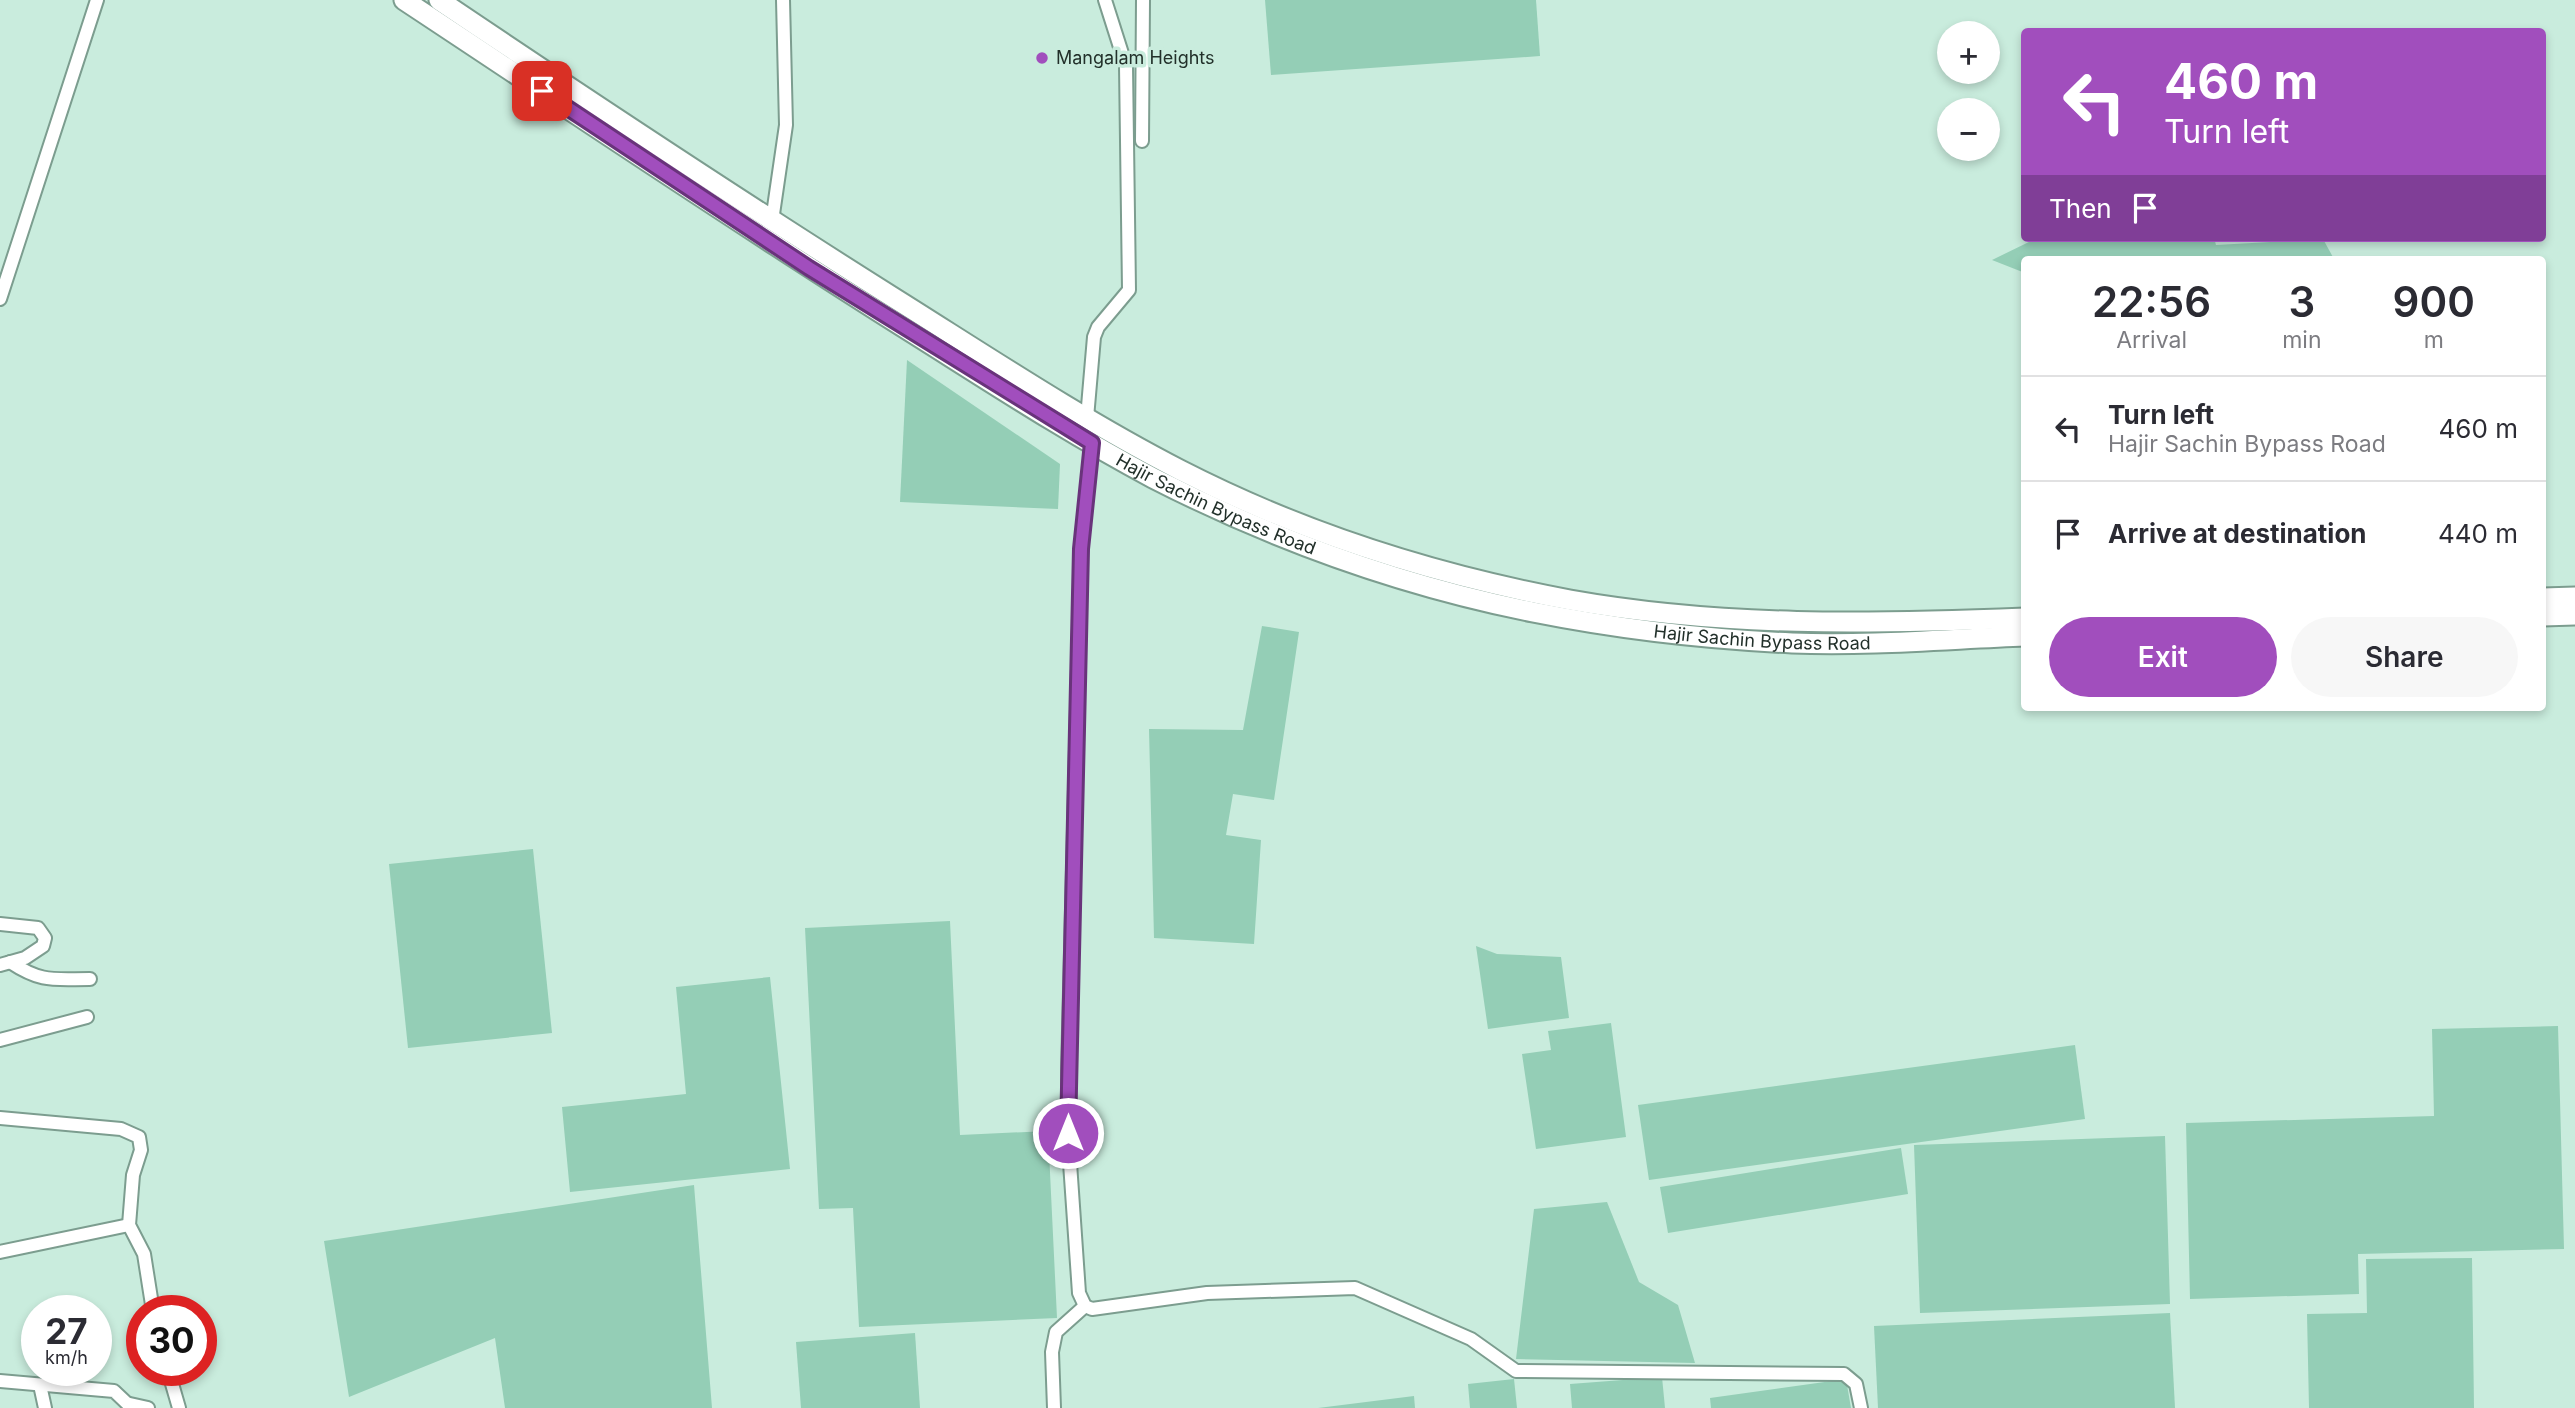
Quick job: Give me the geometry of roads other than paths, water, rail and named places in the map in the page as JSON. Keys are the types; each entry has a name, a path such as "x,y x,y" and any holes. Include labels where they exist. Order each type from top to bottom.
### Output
{"highway":[{"name":"Hajir Sachin Bypass Road","path":"404,0 809,268 1092,443 1154,478 1231,515 1328,554 1426,585 1531,611 1632,628 1795,643 2021,636"},
{"path":"439,0 772,220 1087,418 1181,470 1332,534 1462,575 1569,600 1690,617 1796,624 2021,618"},
{"path":"2546,598 2575,597"},
{"path":"2546,616 2575,615"}],"street":[{"path":"0,299 97,0"},
{"path":"772,220 786,125 783,0"},
{"path":"1087,418 1094,337 1098,327 1124,299 1129,282 1126,66 1105,0"},
{"path":"1142,141 1143,0"},
{"path":"1092,443 1081,549 1068,1071 1071,1193 1079,1293 1085,1306 1092,1309 1207,1293 1355,1287 1471,1339 1516,1371 1844,1374 1856,1384 1861,1408"},
{"path":"0,924 38,928 44,933 44,946 25,958 5,963"},
{"path":"5,963 44,979 90,979"},
{"path":"0,1040 87,1017"},
{"path":"0,1118 121,1129 139,1137 141,1150 133,1175 129,1225 144,1254 150,1295"},
{"path":"0,1252 129,1225"},
{"path":"1054,1408 1052,1352 1056,1332 1085,1306"},
{"path":"0,1381 21,1383"},
{"path":"40,1386 46,1408"},
{"path":"52,1386 114,1391 131,1406 148,1408"},
{"path":"173,1386 179,1408"}],"place":[{"name":"Mangalam Heights","path":"1042,58"}]}
